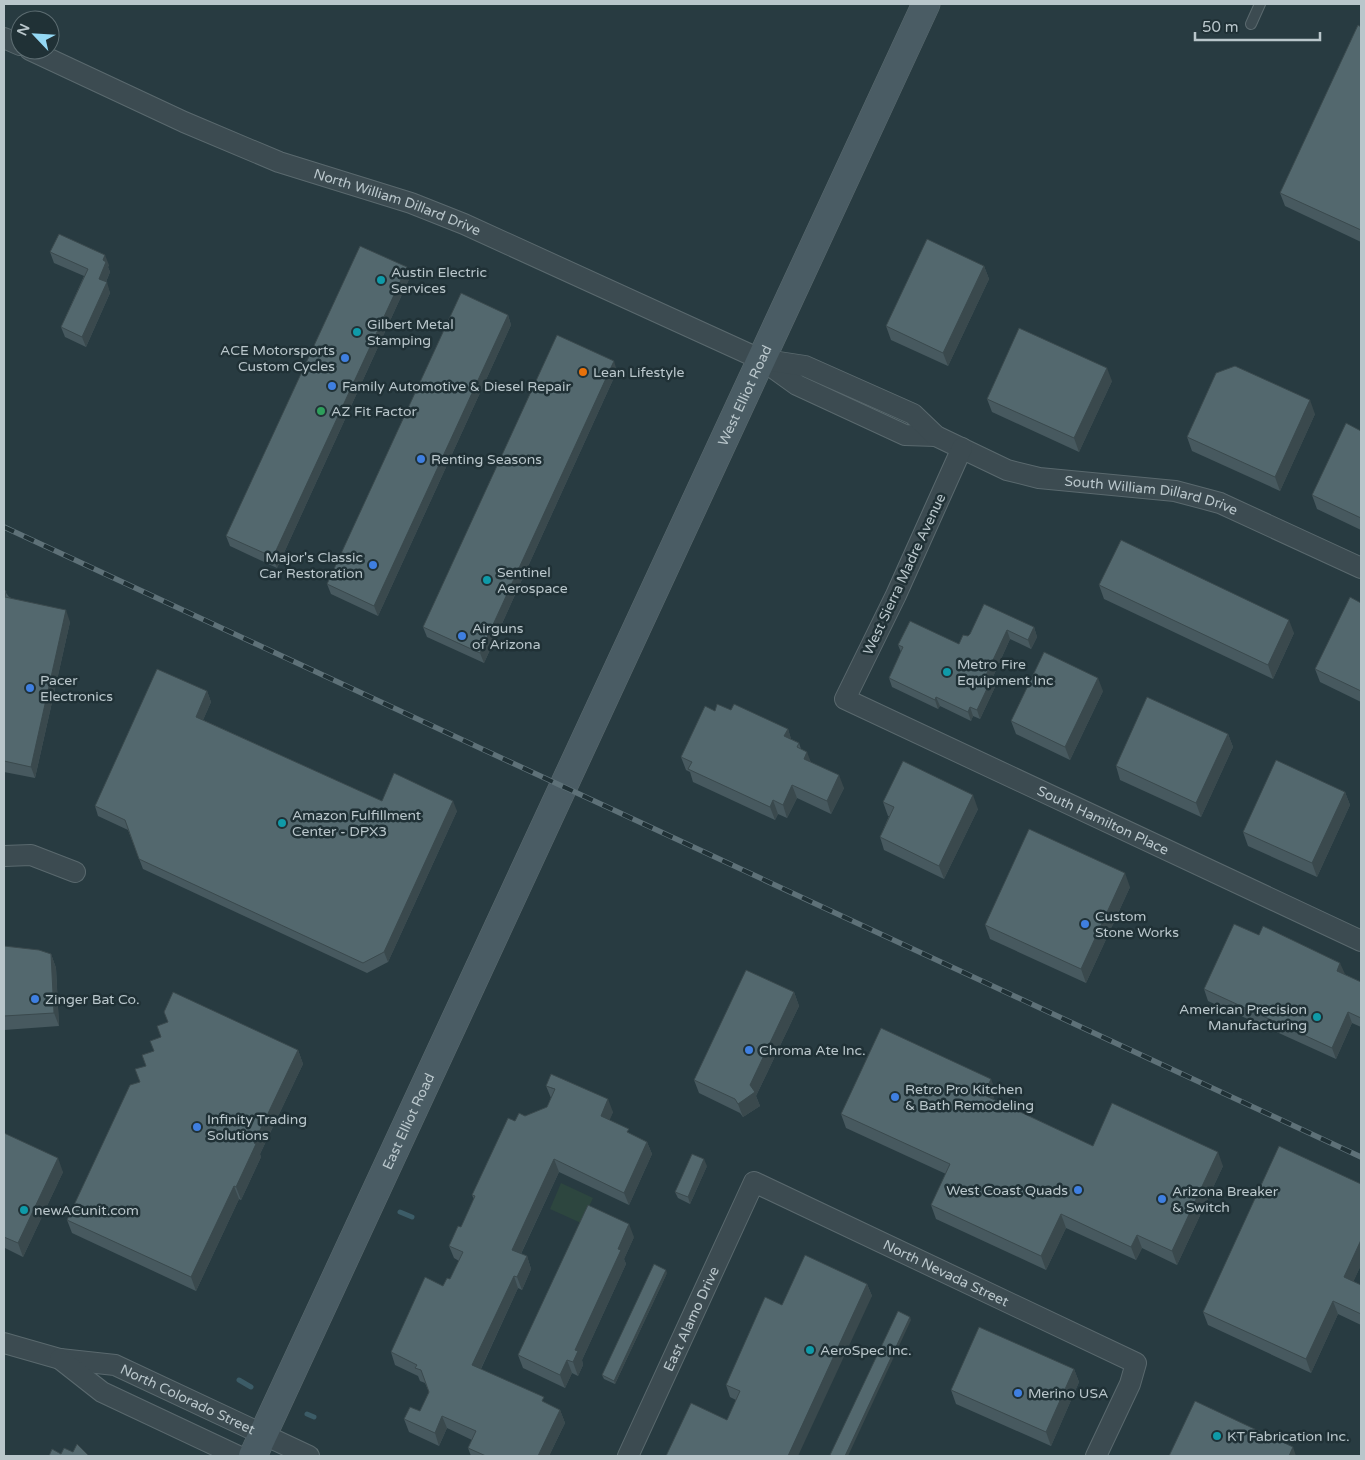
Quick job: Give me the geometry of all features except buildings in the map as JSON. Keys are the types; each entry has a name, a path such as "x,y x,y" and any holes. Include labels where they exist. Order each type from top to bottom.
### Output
{"main road":[{"name":"West Elliot Road","path":"563,786 926,4"},
{"name":"East Elliot Road","path":"258,1445 563,786"}],"street":[{"name":"North William Dillard Drive","path":"51,60 184,122 280,162 404,201 464,224 762,360"},
{"name":"South William Dillard Drive","path":"762,360 805,366 913,414 936,436 1007,470 1039,478 1175,491 1220,503 1361,568"},
{"name":"West Sierra Madre Avenue","path":"845,699 896,595 962,448"},
{"name":"South Hamilton Place","path":"845,699 1361,941"},
{"path":"4,856 31,855 75,872"},
{"name":"North Nevada Street","path":"754,1182 1136,1363 1130,1384 1096,1456"},
{"name":"East Alamo Drive","path":"628,1456 754,1182"},
{"name":"North Colorado Street","path":"4,1343 60,1359 115,1365 258,1445 310,1456"},
{"name":"North Colorado Street","path":"60,1359 102,1392 238,1456"}],"lane":[{"path":"1251,24 1260,4"}],"green space":[{"path":"561,1183 593,1198 581,1223 550,1209"}],"waterway":[{"path":"400,1212 412,1217"},
{"path":"239,1380 251,1387"},
{"path":"307,1414 314,1417"}],"railway":[{"path":"4,527 1361,1157"}],"place":[{"name":"Austin Electric Services","path":"381,280"},
{"name":"Gilbert Metal Stamping","path":"357,332"},
{"name":"ACE Motorsports Custom Cycles","path":"345,358"},
{"name":"Lean Lifestyle","path":"583,372"},
{"name":"Family Automotive & Diesel Repair","path":"332,386"},
{"name":"AZ Fit Factor","path":"321,411"},
{"name":"Renting Seasons","path":"421,459"},
{"name":"Major's Classic Car Restoration","path":"373,565"},
{"name":"Sentinel Aerospace","path":"487,580"},
{"name":"Airguns of Arizona","path":"462,636"},
{"name":"Metro Fire Equipment Inc","path":"947,672"},
{"name":"Pacer Electronics","path":"30,688"},
{"name":"Amazon Fulfillment Center - DPX3","path":"282,823"},
{"name":"Custom Stone Works","path":"1085,924"},
{"name":"Zinger Bat Co.","path":"35,999"},
{"name":"American Precision Manufacturing","path":"1317,1017"},
{"name":"Chroma Ate Inc.","path":"749,1050"},
{"name":"Retro Pro Kitchen & Bath Remodeling","path":"895,1097"},
{"name":"Infinity Trading Solutions","path":"197,1127"},
{"name":"West Coast Quads","path":"1078,1190"},
{"name":"Arizona Breaker & Switch","path":"1162,1199"},
{"name":"newACunit.com","path":"24,1210"},
{"name":"AeroSpec Inc.","path":"810,1350"},
{"name":"Merino USA","path":"1018,1393"},
{"name":"KT Fabrication Inc.","path":"1217,1436"}]}
